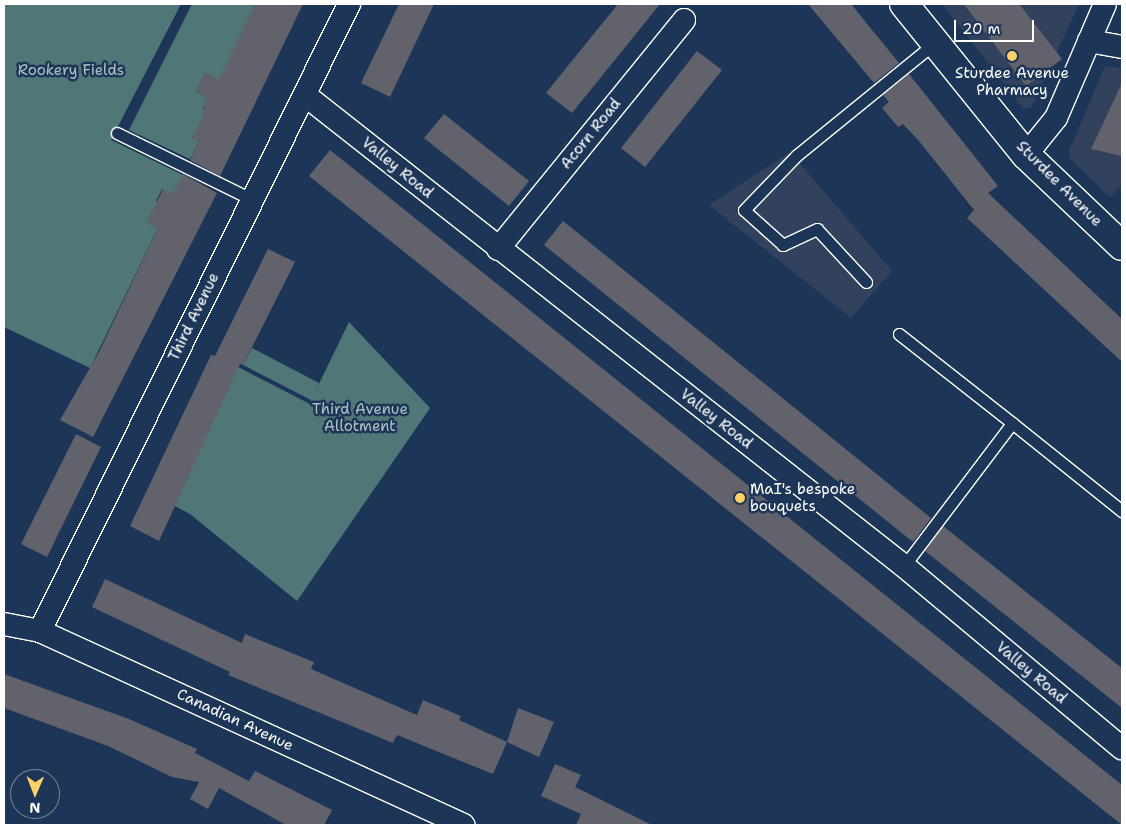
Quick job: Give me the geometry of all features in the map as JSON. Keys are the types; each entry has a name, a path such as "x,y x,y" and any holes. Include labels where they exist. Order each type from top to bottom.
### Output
{"street":[{"name":"Third Avenue","path":"40,631 251,199 305,95 348,4"},
{"name":"Sturdee Avenue","path":"904,4 1026,155 1122,246"},
{"path":"1026,155 1056,118 1105,4"},
{"name":"Acorn Road","path":"498,249 684,20"},
{"path":"1089,41 1122,47"},
{"name":"Valley Road","path":"305,95 498,249 904,566 1122,748"},
{"name":"Canadian Avenue","path":"4,624 40,631 464,825"}],"lane":[{"path":"866,282 817,229 783,245 744,210 797,155 936,42"},
{"path":"117,133 251,199"},
{"path":"899,334 1122,511"},
{"path":"904,566 1012,423"}],"shaded area":[{"path":"942,4 1079,4 1031,108 1023,108"},
{"path":"1105,66 1122,68 1122,185 1110,197 1070,159 1069,151"},
{"path":"790,152 892,271 851,318 709,205"}],"green space":[{"name":"Rookery Fields","path":"4,4 181,4 111,140 185,176 175,195 162,189 156,201 168,208 152,212 147,222 158,228 90,368 4,327"},
{"path":"192,4 255,4 228,84 205,73 196,92 207,97 202,108 213,113 192,137 199,141 190,159 129,130"},
{"name":"Third Avenue Allotment","path":"349,322 430,408 297,601 190,514 173,505 238,367 310,404 311,400 243,365 252,348 319,383 315,392"}],"building":[{"path":"255,4 303,4 220,176 190,160 199,141 192,138 206,109 202,108 207,97 196,92 205,73 219,79"},
{"path":"399,4 434,4 390,97 361,83"},
{"path":"618,4 660,4 572,113 546,93"},
{"path":"808,4 851,4 899,63 874,83"},
{"path":"964,4 1019,4 1062,59 1026,86"},
{"path":"697,51 722,70 645,167 621,148"},
{"path":"909,74 998,186 988,193 1122,319 1122,362 967,218 974,210 919,141 903,124 898,127 882,108 889,102 883,95"},
{"path":"1122,83 1122,156 1091,149"},
{"path":"444,114 529,181 509,206 424,138"},
{"path":"330,150 1122,785 1122,825 309,176"},
{"path":"183,174 217,193 93,437 60,420 99,352 158,228 147,222 163,189 173,194"},
{"path":"563,221 931,518 913,542 544,245"},
{"path":"268,249 295,262 243,365 240,364 159,541 130,526 211,355 215,356"},
{"path":"76,434 101,447 47,557 21,544"},
{"path":"943,526 1122,668 1122,708 925,551"},
{"path":"105,579 242,643 245,634 314,662 311,669 417,715 423,700 461,716 459,720 507,742 493,774 397,735 393,743 228,675 230,672 92,607"},
{"path":"4,674 129,719 197,749 195,753 249,781 255,771 332,810 324,825 286,825 219,788 208,809 190,799 199,782 172,777 108,746 4,708"},
{"path":"518,708 554,722 539,757 507,742"},
{"path":"555,764 581,775 575,787 652,825 576,825 581,814 541,796"}],"place":[{"name":"Sturdee Avenue Pharmacy","path":"1012,56"},
{"name":"MaI's bespoke bouquets","path":"740,498"}]}
